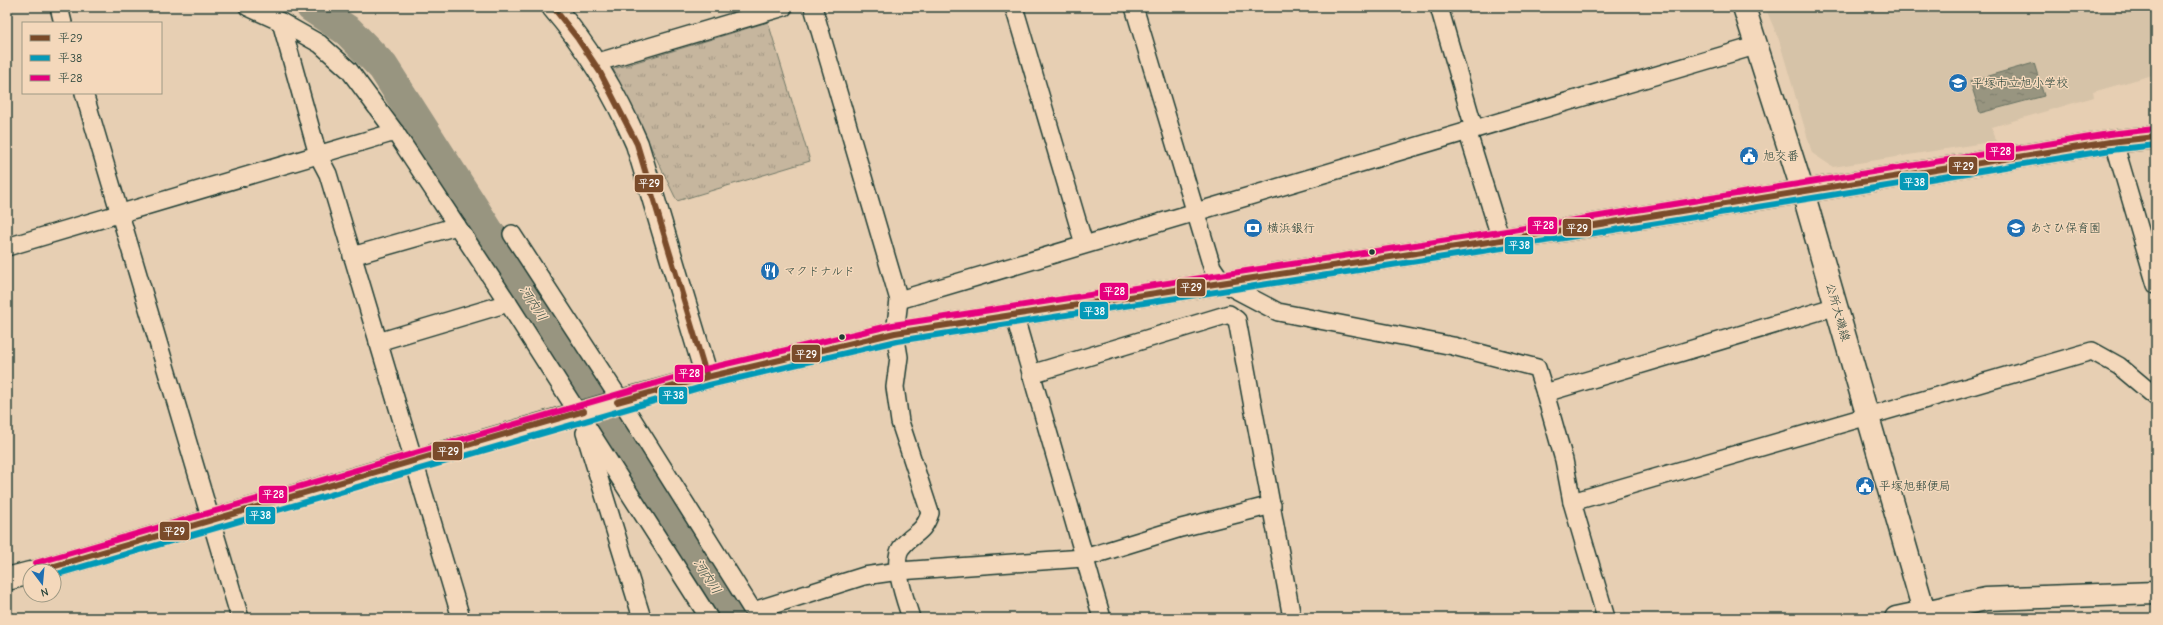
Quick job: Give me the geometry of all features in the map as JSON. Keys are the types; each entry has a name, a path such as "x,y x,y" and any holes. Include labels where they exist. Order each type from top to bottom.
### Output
{"street":[{"path":"58,7 63,22"},
{"path":"248,7 281,22 320,44 349,70 395,132 581,412 709,618"},
{"path":"553,7 595,63 626,119 644,163 707,377"},
{"path":"595,63 784,7"},
{"path":"813,7 899,300 895,333 899,357 895,387 900,422 930,513 926,526 900,549 897,561 911,618"},
{"path":"1014,7 1084,244"},
{"path":"1134,7 1212,267 1223,283 1278,312 1453,346 1537,368 1546,393 1564,460 1572,502 1606,618"},
{"path":"1438,7 1501,240"},
{"name":"公所大磯線","path":"1744,7 1755,46 1803,192 1837,306 1925,614"},
{"path":"281,22 318,155 328,174 462,618"},
{"path":"899,300 1471,129 1755,46"},
{"path":"84,94 240,618"},
{"path":"7,247 395,132"},
{"path":"62,564 619,401 707,377 895,333 1501,240 2114,142 2156,137"},
{"path":"2114,142 2156,285"},
{"path":"352,256 457,226"},
{"path":"512,234 755,615 864,576 899,571 1084,558 1181,528 1272,506"},
{"path":"378,342 508,302"},
{"path":"1546,393 1837,306"},
{"path":"1014,314 1055,450 1102,618"},
{"path":"1031,374 1229,314 1236,320 1292,618"},
{"path":"1572,502 1868,418 2092,351 2119,366 2156,397"},
{"path":"581,412 642,618"},
{"path":"7,579 22,575"},
{"path":"1896,618 1925,614 1986,599 2156,593"}],"shaded area":[{"name":"平塚市立旭小学校","path":"1765,7 2156,7 2156,74 2093,92 2094,97 1992,127 1996,141 1833,167 1812,153 1779,40"}],"green space":[{"path":"768,22 810,161 677,201 613,69"}],"water":[{"path":"2034,63 2044,96 1980,113 1970,81"}],"waterway":[{"name":"河内川","path":"312,7 348,31 383,67 735,618"}],"transit line":[{"name":"平29","path":"553,7 578,39 600,72 637,144 707,377"},
{"name":"平28","path":"36,563 705,369 893,325 1500,232 2109,134 2155,129"},
{"name":"平29","path":"617,402 707,377 895,333 1501,240 2110,142 2156,137"},
{"name":"平38","path":"62,573 709,385 897,341 1502,248 2111,150 2156,145"},
{"name":"平29","path":"62,564 584,411"}],"place":[{"name":"平塚市立旭小学校","path":"1958,83"},
{"name":"旭交番","path":"1749,156"},
{"name":"横浜銀行","path":"1253,228"},
{"name":"あさひ保育園","path":"2016,228"},
{"name":"マクドナルド","path":"770,271"},
{"name":"平塚旭郵便局","path":"1865,486"}]}
